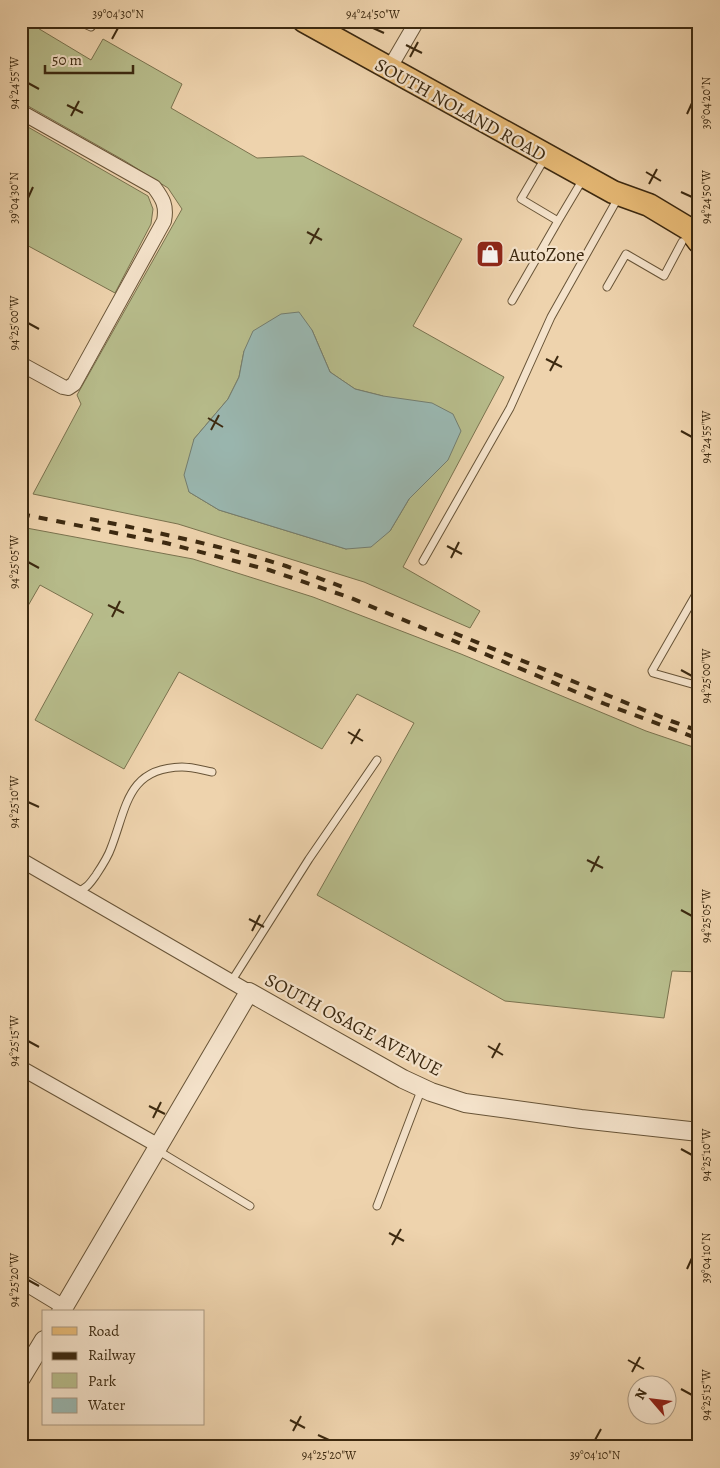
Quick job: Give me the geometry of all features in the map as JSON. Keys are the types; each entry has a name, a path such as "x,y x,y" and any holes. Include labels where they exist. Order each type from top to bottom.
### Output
{"main road":[{"name":"SOUTH NOLAND ROAD","path":"317,26 389,69 546,156 619,195 649,205 689,229 693,244"}],"street":[{"path":"389,69 417,21"},
{"path":"21,112 154,187 165,203 166,211 164,221 74,384 68,388 56,384 21,364"},
{"name":"SOUTH OSAGE AVENUE","path":"22,862 74,890 249,992 422,1088 465,1103 699,1132"},
{"path":"21,1281 62,1309 249,992"},
{"path":"21,1068 158,1148"},
{"path":"21,1378 42,1343"}],"lane":[{"path":"78,21 91,27 96,21"},
{"path":"546,156 521,199 558,221"},
{"path":"512,301 585,177"},
{"path":"424,561 510,408 551,316 619,195"},
{"path":"607,287 626,254 664,276 693,244"},
{"path":"699,589 652,671 653,673 699,686"},
{"path":"232,982 309,859 377,760"},
{"path":"74,890 83,890 88,886 106,860 123,810 140,780 159,769 184,767 212,772"},
{"path":"377,1206 422,1088"},
{"path":"158,1148 250,1206"}],"green space":[{"path":"21,21 26,21 91,60 103,39 182,84 171,108 257,158 303,156 462,239 413,326 504,377 403,567 480,611 470,628 364,582 178,524 33,494 81,404 77,395 182,209 168,188 125,161 21,102","holes":["312,330 330,372 355,389 383,396 448,460 409,499 390,531 346,549 219,510 189,492 194,439 228,399 239,377 244,351"]},
{"path":"21,123 148,196 153,209 151,224 115,293 21,242"},
{"path":"21,527 193,559 313,597 461,654 646,731 699,749 699,972 672,971 664,1018 505,1001 317,895 414,723 357,694 322,749 179,672 124,769 35,720 93,614 40,585 21,618"}],"water":[{"path":"299,312 312,330 330,372 355,389 383,396 432,403 453,414 461,431 448,460 409,499 390,531 371,547 346,549 219,510 189,492 184,475 194,439 228,399 239,377 244,351 253,331 281,314"}],"railway":[{"path":"21,514 166,543 269,570 351,598 605,704 699,739"},
{"path":"90,519 238,552 286,566 343,587"},
{"path":"454,633 699,731"},
{"path":"196,1447 315,1443 408,1447"}],"place":[{"name":"AutoZone","path":"490,254"}]}
